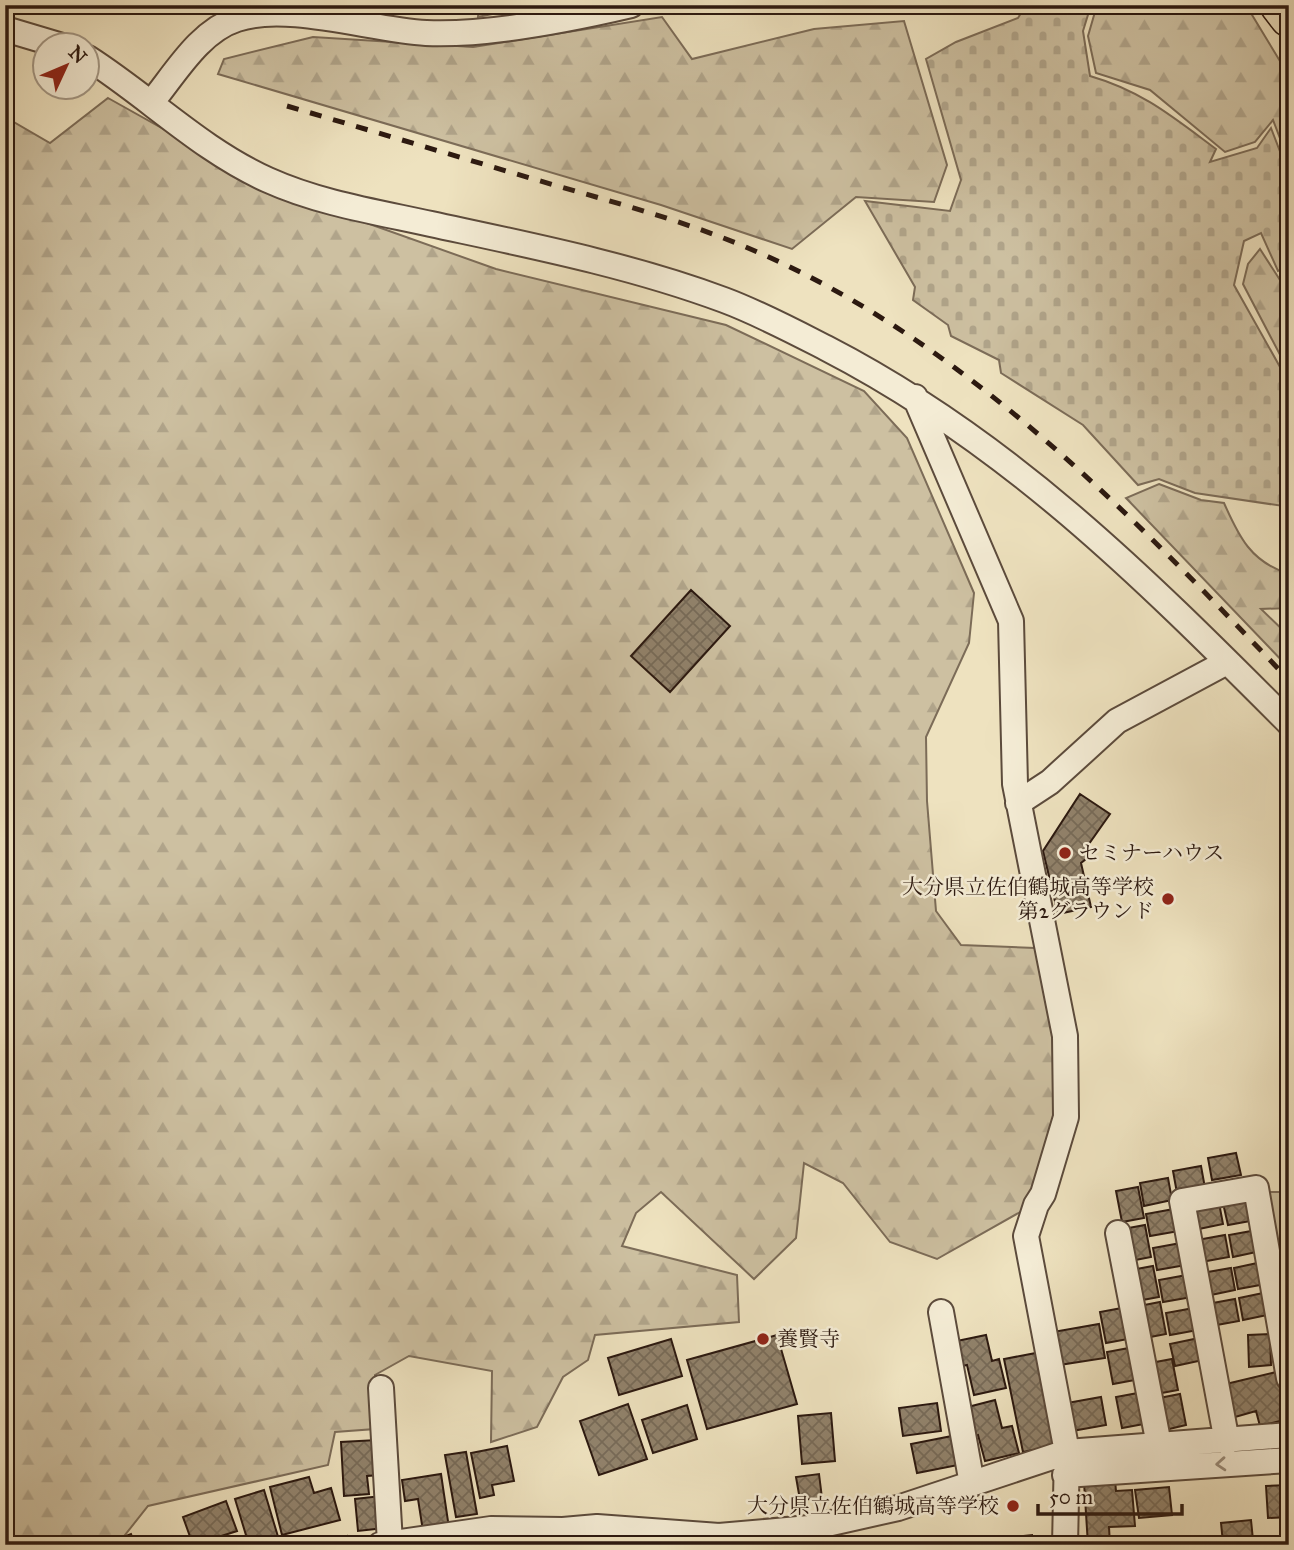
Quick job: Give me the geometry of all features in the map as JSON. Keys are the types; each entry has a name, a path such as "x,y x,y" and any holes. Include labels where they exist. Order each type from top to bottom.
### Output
{"highway":[{"path":"1279,5 1289,18"}],"street":[{"path":"151,103 203,40 238,18 306,14 355,25 428,33 477,31 631,5"},
{"path":"5,29 32,37"},
{"path":"102,68 214,151 267,180 320,200 648,276 724,300 778,324 915,397 1007,461 1100,538 1289,723"},
{"path":"915,397 930,451 1011,621 1011,705 1018,803 1036,903 1053,966 1065,1036 1066,1118 1026,1236 1066,1463 1065,1545"},
{"path":"1018,803 1050,782 1117,722 1227,662"},
{"path":"1227,1442 1182,1201 1256,1188 1289,1378"},
{"path":"1118,1233 1158,1445"},
{"path":"941,1312 972,1484"},
{"path":"381,1388 391,1544 491,1529 563,1530 597,1527 719,1541 809,1528 898,1508 972,1484 1158,1445 1227,1442 1289,1435"},
{"path":"1066,1463 1289,1460"}],"green space":[{"path":"479,5 535,5 478,17"},
{"path":"1026,5 1091,5 1083,31 1090,76 1126,89 1185,126 1216,149 1210,162 1257,148 1271,128 1289,175 1289,266 1278,271 1261,233 1244,241 1234,285 1289,383 1289,481 1283,506 1195,493 1159,479 1138,485 1083,425 1001,373 999,360 951,336 948,325 913,300 915,287 865,201 950,211 961,180 926,59 956,42 1018,18"},
{"path":"1097,5 1246,5 1289,76 1289,162 1273,120 1255,142 1225,152 1150,90 1096,73 1088,36"},
{"path":"662,17 692,59 814,29 904,21 947,165 934,202 856,197 792,249 661,205 218,74 224,59 313,37 473,47"},
{"path":"108,98 212,156 333,211 496,269 726,325 864,391 907,438 974,593 969,643 926,737 927,801 936,911 961,945 1035,948 1052,995 1060,1106 1042,1175 1022,1211 937,1259 890,1242 843,1183 804,1163 796,1238 754,1279 661,1192 636,1213 622,1246 737,1275 739,1322 595,1335 588,1360 563,1377 537,1427 491,1442 492,1371 409,1356 375,1375 375,1429 335,1432 328,1465 148,1506 117,1545 10,1545 5,1540 5,117 50,143"},
{"path":"1260,249 1280,280 1289,276 1289,372 1243,284 1248,264"},
{"path":"1159,484 1201,500 1224,503 1248,547 1265,563 1289,574 1289,608 1261,609 1289,636 1289,668 1126,498"},
{"path":"1266,1192 1287,1192 1289,1200 1289,1327"}],"building":[{"path":"691,590 730,626 670,692 631,656"},
{"name":"セミナーハウス","path":"1080,794 1110,814 1084,851 1086,859 1081,863 1091,907 1058,914 1043,851"},
{"path":"1236,1153 1241,1175 1212,1180 1208,1158"},
{"path":"1201,1166 1205,1188 1177,1193 1173,1171"},
{"path":"1168,1178 1172,1200 1144,1206 1140,1183"},
{"path":"1138,1187 1144,1218 1122,1222 1116,1191"},
{"path":"1252,1198 1256,1220 1228,1225 1223,1203"},
{"path":"1219,1203 1223,1224 1194,1230 1191,1208"},
{"path":"1174,1209 1179,1231 1150,1236 1146,1214"},
{"path":"1145,1225 1151,1257 1130,1261 1123,1229"},
{"path":"1257,1230 1261,1251 1233,1257 1229,1235"},
{"path":"1225,1235 1229,1257 1201,1262 1197,1240"},
{"path":"1181,1243 1186,1265 1157,1270 1153,1248"},
{"path":"1262,1262 1266,1284 1238,1289 1234,1268"},
{"path":"1153,1266 1159,1297 1137,1301 1131,1270"},
{"path":"1231,1268 1235,1290 1206,1296 1202,1273"},
{"path":"1187,1275 1192,1297 1163,1302 1159,1280"},
{"path":"1268,1292 1272,1314 1243,1320 1239,1298"},
{"path":"1235,1299 1239,1321 1211,1326 1207,1304"},
{"path":"1160,1302 1166,1334 1145,1338 1139,1306"},
{"path":"1122,1308 1128,1339 1106,1343 1100,1312"},
{"path":"1194,1308 1198,1330 1170,1335 1166,1313"},
{"path":"1099,1324 1105,1358 1059,1365 1053,1332"},
{"path":"1270,1334 1271,1365 1249,1367 1248,1335"},
{"path":"777,1335 797,1404 707,1429 687,1360"},
{"path":"986,1335 992,1361 999,1359 1006,1388 974,1395 967,1365 958,1367 952,1342"},
{"path":"1199,1338 1203,1360 1175,1366 1170,1344"},
{"path":"671,1339 682,1376 619,1395 608,1358"},
{"path":"1129,1348 1135,1380 1113,1384 1107,1352"},
{"path":"1036,1353 1055,1446 1023,1452 1004,1359"},
{"path":"1172,1359 1178,1390 1156,1394 1150,1363"},
{"path":"1276,1372 1288,1419 1260,1426 1256,1411 1235,1417 1226,1384"},
{"path":"1138,1393 1144,1424 1122,1428 1116,1397"},
{"path":"1180,1394 1186,1425 1165,1430 1159,1398"},
{"path":"1101,1397 1106,1425 1072,1431 1067,1403"},
{"path":"995,1400 1002,1428 1012,1426 1019,1453 985,1461 978,1435 968,1438 960,1409"},
{"path":"937,1403 941,1431 903,1436 899,1408"},
{"path":"628,1404 647,1459 599,1475 580,1421"},
{"path":"687,1405 697,1439 653,1453 642,1420"},
{"path":"831,1413 835,1461 802,1464 798,1416"},
{"path":"952,1436 958,1465 917,1473 911,1444"},
{"path":"377,1440 379,1475 367,1476 369,1494 344,1496 341,1442"},
{"path":"507,1446 514,1481 492,1485 494,1495 480,1498 471,1453"},
{"path":"466,1452 477,1514 456,1517 445,1455"},
{"path":"441,1474 449,1528 423,1531 418,1499 405,1501 402,1480"},
{"path":"819,1474 822,1498 800,1500 796,1477"},
{"path":"309,1477 314,1493 331,1488 340,1520 282,1535 270,1487"},
{"path":"1115,1480 1116,1491 1132,1490 1135,1526 1109,1527 1110,1545 1088,1545 1084,1482"},
{"path":"1289,1485 1289,1517 1268,1518 1266,1486"},
{"path":"1169,1487 1172,1515 1139,1518 1135,1490"},
{"path":"264,1490 279,1540 249,1545 235,1499"},
{"path":"381,1496 384,1528 358,1531 355,1499"},
{"path":"226,1501 237,1531 193,1545 183,1517"},
{"path":"1251,1520 1253,1540 1223,1543 1221,1523"},
{"path":"131,1534 135,1545 108,1545 108,1543"},
{"path":"1032,1535 1032,1541 1037,1541 1038,1545 944,1545"},
{"path":"347,1536 349,1545 305,1545"}],"railway":[{"path":"287,106 672,220 741,245 821,283 897,328 969,378 1037,433 1103,492 1289,680"}],"place":[{"name":"セミナーハウス","path":"1065,853"},
{"name":"大分県立佐伯鶴城高等学校 第2グラウンド","path":"1168,899"},
{"name":"養賢寺","path":"763,1339"},
{"name":"大分県立佐伯鶴城高等学校","path":"1013,1506"}]}
